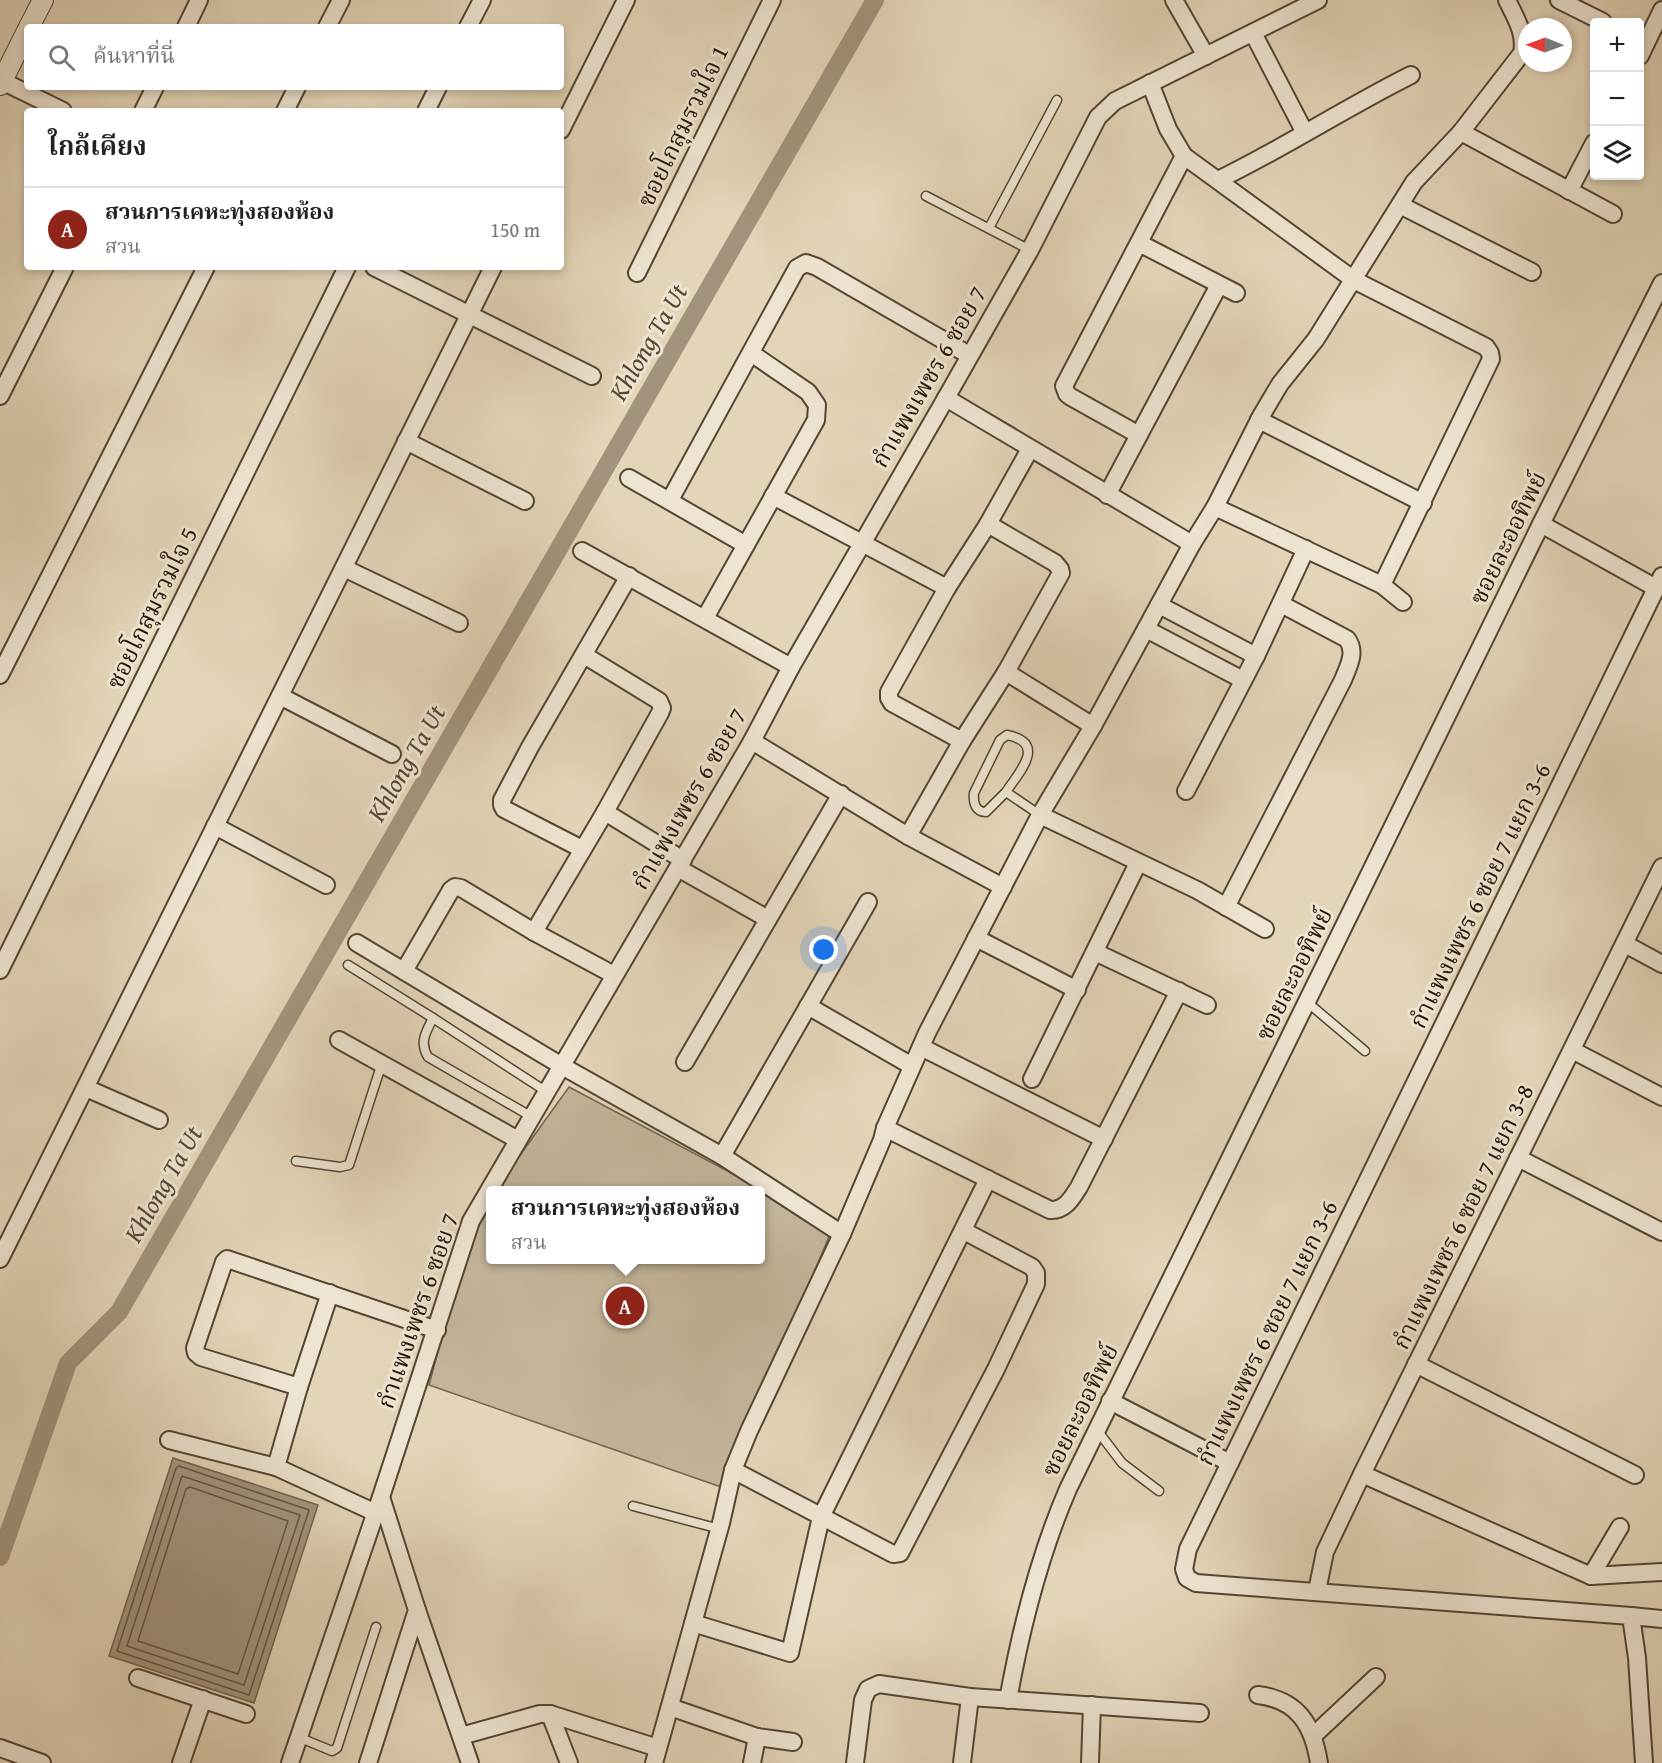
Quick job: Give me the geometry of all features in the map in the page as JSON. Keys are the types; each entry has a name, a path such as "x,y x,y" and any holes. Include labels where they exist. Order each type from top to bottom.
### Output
{"street":[{"path":"31,24 43,0"},
{"path":"187,24 199,0"},
{"path":"329,24 341,0"},
{"path":"470,24 482,0"},
{"path":"564,124 626,0"},
{"name":"ซอยโกสุมรวมใจ 1","path":"637,273 772,0"},
{"path":"1174,0 1206,56"},
{"name":"กำแพงเพชร 6 ซอย 7","path":"491,1186 752,741 790,667 1030,250 1098,117 1115,101 1318,0"},
{"path":"462,1738 540,1714 550,1714 656,1755 720,1529 733,1470 842,1234 921,1047 1040,815 1093,726 1192,544 1215,507 1280,384 1316,339 1414,182 1461,132 1522,53 1524,42 1521,28 1507,0"},
{"path":"1559,0 1595,18"},
{"path":"1644,42 1662,10"},
{"path":"1253,33 1305,133"},
{"path":"24,37 1,83 56,108"},
{"path":"1218,180 1267,156 1361,100 1411,75"},
{"path":"1150,83 1168,129 1184,156 1354,280 1486,347 1490,353 1491,360 1382,585"},
{"path":"144,108 154,90"},
{"path":"286,108 296,90"},
{"path":"428,108 436,90"},
{"path":"1461,132 1613,214"},
{"path":"1569,191 1590,151"},
{"path":"1139,435 1071,397 1064,386 1184,156"},
{"path":"1400,205 1532,272"},
{"path":"1140,243 1236,293"},
{"path":"670,501 797,268 806,263 817,267 969,355"},
{"path":"0,396 63,270"},
{"path":"0,675 204,270"},
{"name":"ซอยโกสุมรวมใจ 5","path":"0,970 346,270"},
{"path":"380,270 592,376"},
{"path":"0,1259 492,270"},
{"name":"ซอยละออทิพย์","path":"1008,1700 1027,1610 1045,1548 1068,1489 1541,524 1662,283"},
{"path":"1107,495 1220,285"},
{"path":"705,618 816,420 817,405 808,392 751,354"},
{"path":"946,398 1192,544"},
{"path":"1259,420 1423,503"},
{"path":"406,441 525,501"},
{"path":"962,741 892,704 889,692 947,588 988,524 1030,449"},
{"path":"629,478 746,545"},
{"path":"773,496 947,588"},
{"path":"1215,507 1382,585 1403,602"},
{"path":"908,836 962,741 1006,672 1061,573 1055,563 988,524"},
{"path":"1541,524 1659,582"},
{"path":"1186,791 1256,656 1306,549"},
{"path":"582,551 790,667"},
{"path":"344,568 459,623"},
{"path":"582,849 504,808 502,800 629,576"},
{"name":"กำแพงเพชร 6 ซอย 7 แยก 3-6","path":"1659,582 1230,1463 1185,1559 1184,1569 1187,1578 1196,1583 1662,1619"},
{"path":"1226,907 1343,680 1352,658 1351,645 1347,639 1281,603"},
{"path":"1159,605 1256,656"},
{"path":"1146,629 1244,680"},
{"path":"534,932 605,812 662,708 659,701 584,655"},
{"path":"1006,672 1093,726"},
{"path":"280,696 392,754"},
{"path":"752,741 908,836 1002,887"},
{"path":"685,1062 841,794"},
{"path":"605,812 768,919"},
{"path":"1040,815 1197,890 1265,929"},
{"path":"215,826 326,885"},
{"path":"1032,1079 1138,863"},
{"name":"กำแพงเพชร 6 ซอย 7 แยก 3-8","path":"1317,1591 1325,1552 1362,1474 1662,867"},
{"path":"404,971 451,890 455,887 461,888 534,932 614,975"},
{"path":"722,1156 868,902"},
{"path":"976,938 1077,990"},
{"path":"357,943 562,1066 722,1156 842,1234"},
{"path":"1625,944 1662,964"},
{"path":"1095,952 1207,1005"},
{"path":"885,1128 1050,1210 1057,1211 1070,1200 1079,1186 1179,991"},
{"path":"808,1006 912,1066"},
{"path":"339,1040 518,1140"},
{"path":"921,1047 1104,1139"},
{"path":"1572,1050 1662,1097"},
{"path":"86,1088 159,1120"},
{"path":"1518,1158 1662,1232"},
{"path":"693,1623 790,1653 821,1517 988,1179"},
{"name":"กำแพงเพชร 6 ซอย 7","path":"290,1763 437,1329 471,1221 486,1195"},
{"path":"733,1470 893,1554 900,1553 996,1369 1036,1284 1036,1273 1032,1267 963,1231"},
{"path":"298,1387 201,1357 196,1353 195,1348 224,1262 231,1259 437,1329"},
{"path":"276,1467 298,1387 330,1293"},
{"path":"1416,1364 1635,1475"},
{"path":"1110,1401 1230,1463"},
{"path":"169,1440 276,1467 378,1505 470,1763"},
{"path":"1362,1474 1591,1576 1662,1572"},
{"path":"1591,1576 1620,1527"},
{"path":"368,1763 417,1610"},
{"path":"1631,1616 1637,1658 1644,1763"},
{"path":"1313,1736 1376,1677"},
{"path":"138,1678 246,1714"},
{"path":"855,1763 863,1700 868,1689 879,1684 970,1697 1200,1713"},
{"path":"1258,1695 1273,1697 1286,1703 1305,1720 1313,1736 1319,1763"},
{"path":"962,1763 970,1697"},
{"path":"181,1763 203,1699"},
{"path":"1090,1763 1092,1705"},
{"path":"670,1707 757,1737 793,1743"},
{"path":"550,1714 569,1763"},
{"path":"752,1763 757,1737"},
{"path":"454,1763 462,1738"},
{"path":"0,1748 42,1763"}],"lane":[{"path":"989,228 1057,100"},
{"path":"926,196 1030,250"},
{"path":"1007,735 1022,739 1029,750 1027,759 1006,792 986,812 981,812 973,800 974,793 1000,740 1007,735"},
{"path":"1006,792 1040,815"},
{"path":"348,965 547,1092"},
{"path":"1307,1002 1365,1051"},
{"path":"433,1018 423,1039 424,1050 428,1057 532,1117"},
{"path":"296,1161 340,1167 349,1165 382,1063"},
{"path":"1097,1430 1122,1463 1159,1491"},
{"path":"633,1506 720,1529"},
{"path":"298,1737 332,1751 337,1748 376,1627"}],"shaded area":[{"path":"569,1087 756,1186 498,1186"},
{"path":"765,1191 833,1227 724,1488 429,1385 473,1221 486,1203 486,1264 765,1264"}],"water":[{"path":"173,1458 318,1505 254,1703 109,1656"}],"waterway":[{"name":"Khlong Ta Ut","path":"0,1557 68,1363 119,1312 875,0"}],"place":[{"name":"สวนการเคหะทุ่งสองห้อง","path":"625,1306"}]}
